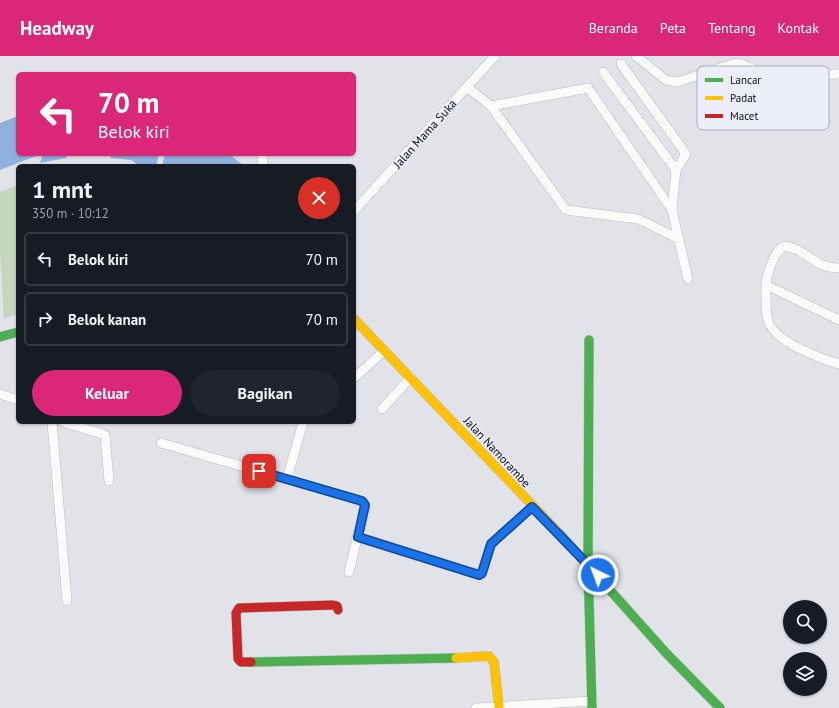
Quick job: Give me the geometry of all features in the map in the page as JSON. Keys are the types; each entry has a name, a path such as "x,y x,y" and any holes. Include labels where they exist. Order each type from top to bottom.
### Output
{"street":[{"name":"Jalan Mama Suka","path":"356,209 495,56"},
{"path":"636,56 670,82 676,82 697,75"},
{"path":"727,66 736,63 747,66"},
{"path":"622,64 686,154 676,170 672,210 688,279"},
{"path":"603,72 676,170"},
{"path":"829,74 839,74"},
{"path":"467,87 491,106 566,210 638,218 679,239"},
{"path":"491,106 588,88 672,210"},
{"path":"839,268 827,268 791,247 784,246 780,249 771,266 766,285 767,318 772,328 780,336 813,355 839,364"},
{"path":"766,285 839,320"},
{"name":"Jalan Namorambe","path":"356,321 588,564 667,654 720,708"},
{"path":"0,337 16,333"},
{"path":"476,708 592,705 588,564 589,340"},
{"path":"356,376 384,350"},
{"path":"382,409 411,377"},
{"path":"0,394 16,399"},
{"path":"52,424 67,601"},
{"path":"69,424 105,436 108,481"},
{"path":"287,479 302,424"},
{"path":"161,443 362,501 365,505 349,572"},
{"path":"358,537 481,574 491,544 532,507"},
{"path":"338,610 337,606 239,608 236,613 238,659 242,662 341,661 489,656 494,662 499,707"}],"green space":[{"path":"16,186 16,315 4,318 0,251 0,192"}],"water":[{"path":"16,117 16,156 36,156 0,170 0,123"},
{"path":"42,156 66,156 66,158 40,163"},
{"path":"110,156 158,156 156,164 137,164 131,160 111,158"},
{"path":"164,156 232,156 242,164 162,164"}],"traffic: fast":[{"path":"0,337 16,333"},
{"path":"589,340 588,564 592,708"},
{"path":"558,532 667,654 720,708"},
{"path":"251,662 456,658"}],"traffic: slow":[{"path":"356,321 558,532"},
{"path":"456,658 489,656 494,662 499,707"}],"traffic: jam":[{"path":"251,662 241,662 238,659 236,613 239,608 333,605 337,606 338,610"}],"route":[{"path":"259,471 362,501 365,505 358,537 479,575 482,573 491,544 532,507 598,575"}]}
